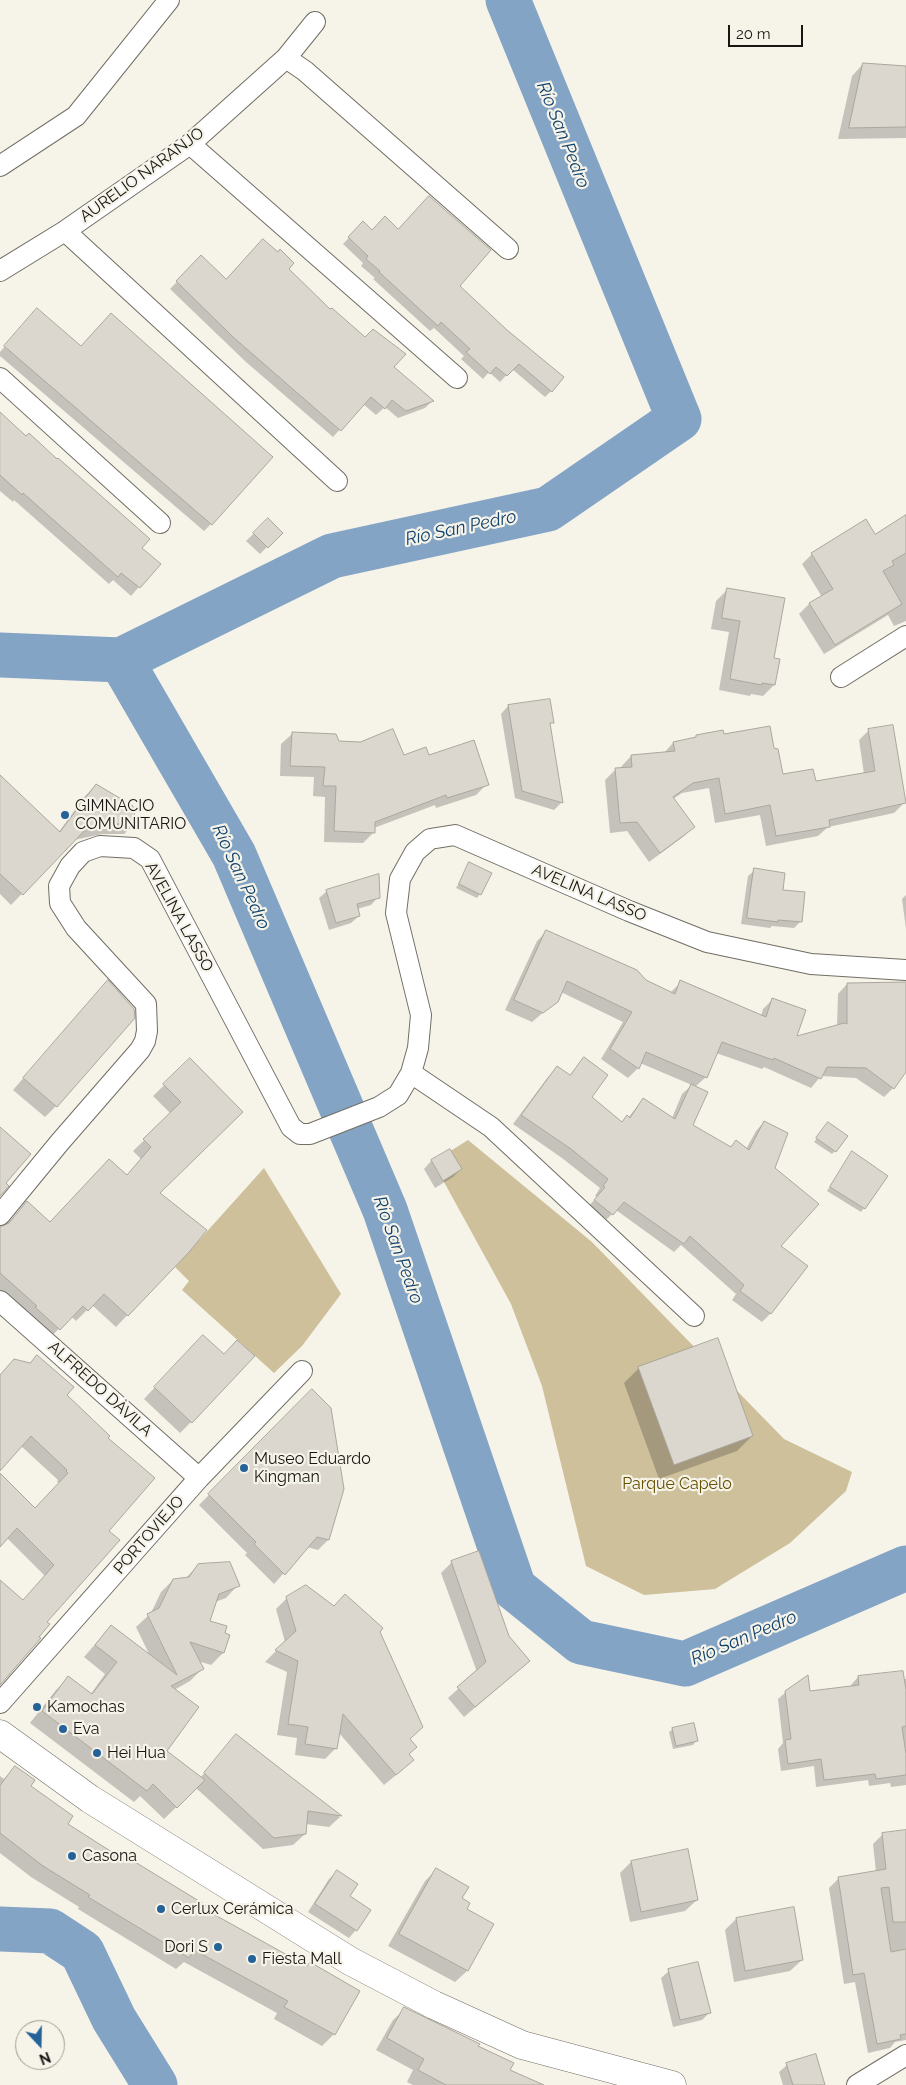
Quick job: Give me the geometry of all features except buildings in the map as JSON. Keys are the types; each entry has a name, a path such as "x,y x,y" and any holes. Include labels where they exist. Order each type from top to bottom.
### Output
{"main road":[{"path":"0,1734 90,1799 350,1961 434,2005 522,2046 644,2082 672,2085"}],"street":[{"path":"0,166 76,116 169,0"},
{"name":"AURELIO NARANJO","path":"0,271 65,231 190,144 286,58 315,22"},
{"path":"286,58 305,71 508,249"},
{"path":"190,144 457,378"},
{"path":"65,231 337,481"},
{"path":"0,378 160,523"},
{"path":"841,678 906,636"},
{"name":"AVELINA LASSO","path":"0,1215 60,1142 132,1060 145,1042 148,1020 146,1004 76,928 60,903 59,886 70,866 84,852 100,846 134,848 150,859 291,1127 300,1134 310,1134 379,1107 398,1095 411,1073 418,1048 420,1015 396,913 400,879 415,852 430,839 455,835 628,911 707,942 811,964 906,970"},
{"path":"411,1073 491,1127 694,1316"},
{"name":"ALFREDO DÀVILA","path":"3,1309 199,1478"},
{"name":"PORTOVIEJO","path":"0,1703 199,1478 302,1371"},
{"path":"857,2085 906,2054"}],"green space":[{"name":"Parque Capelo","path":"468,1140 592,1242 784,1439 852,1472 846,1491 790,1543 715,1589 644,1595 586,1566 542,1386 511,1304 433,1162"},
{"path":"264,1168 341,1294 302,1346 274,1373 182,1290 189,1281 175,1267"}],"waterway":[{"name":"Río San Pedro","path":"508,0 679,419 548,509 332,556 121,660 234,855 385,1210 514,1588 581,1642 685,1664 906,1568"},
{"path":"0,655 121,660"},
{"path":"0,1929 50,1931 82,1952 114,2019 155,2085"}],"place":[{"name":"GIMNACIO COMUNITARIO","path":"65,815"},
{"name":"Museo Eduardo Kingman","path":"244,1468"},
{"name":"Kamochas","path":"37,1707"},
{"name":"Eva","path":"63,1729"},
{"name":"Hei Hua","path":"97,1753"},
{"name":"Casona","path":"72,1856"},
{"name":"Cerlux Cerámica","path":"161,1909"},
{"name":"Dori S","path":"218,1947"},
{"name":"Fiesta Mall","path":"252,1959"}]}
